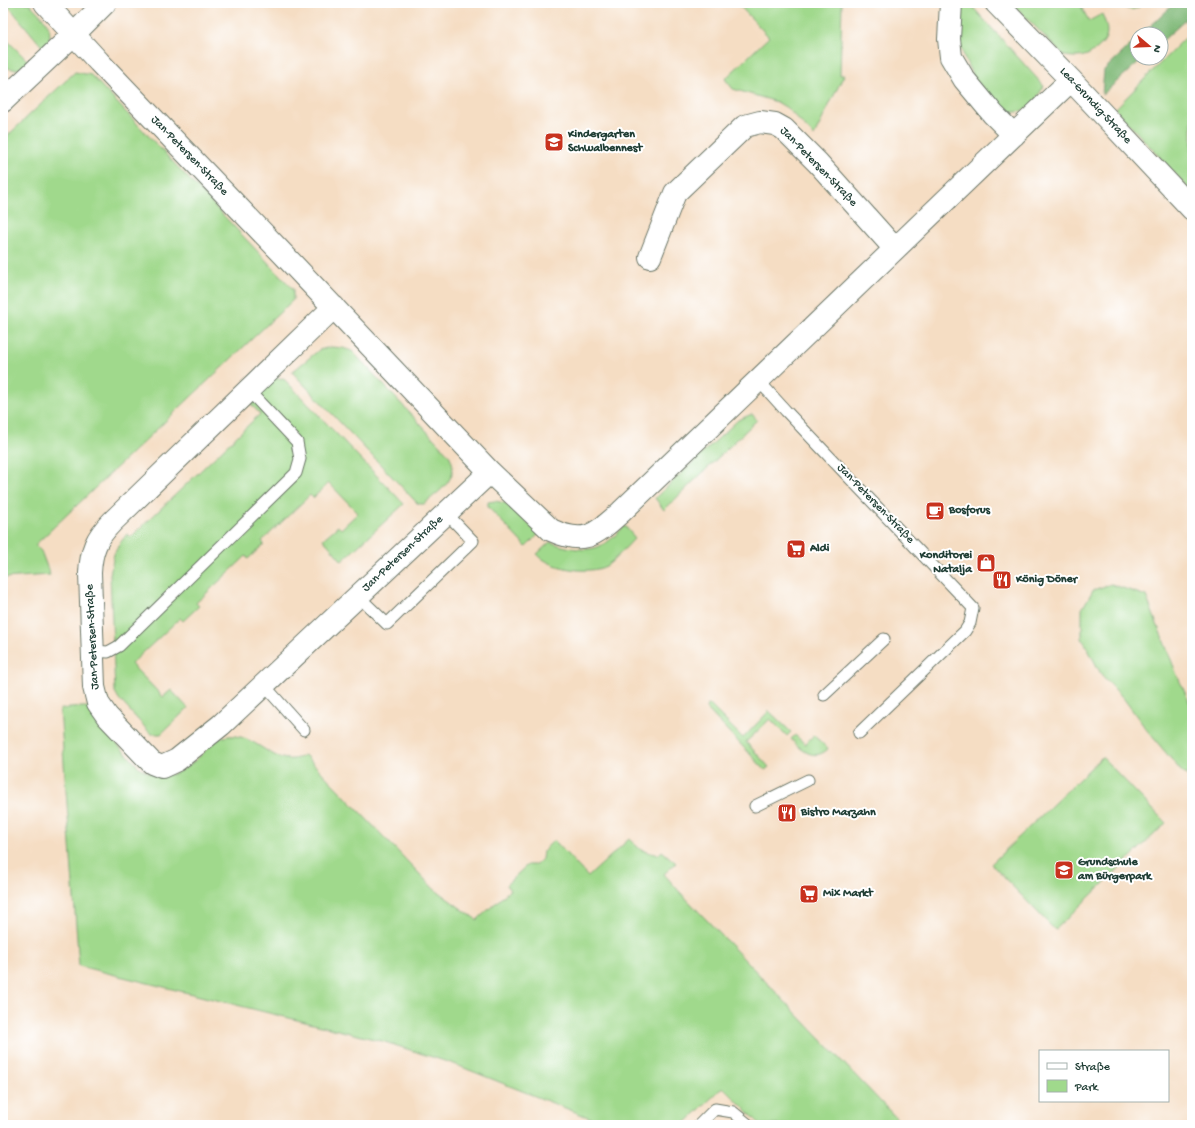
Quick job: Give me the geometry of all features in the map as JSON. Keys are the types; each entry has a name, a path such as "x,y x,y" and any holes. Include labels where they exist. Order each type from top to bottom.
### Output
{"street":[{"name":"Jan-Petersen-Straße","path":"45,3 490,472 552,530 562,535 576,537 590,535 597,532 621,512 1071,80"},
{"path":"3,101 105,3"},
{"path":"951,3 949,39 952,57 964,79 993,114 1014,135"},
{"name":"Lea-Grundig-Straße","path":"996,3 1071,80 1192,209"},
{"name":"Jan-Petersen-Straße","path":"650,257 675,193 745,126 760,122 775,124 784,130 818,163 895,249"},
{"name":"Jan-Petersen-Straße","path":"334,307 112,522 104,530 97,541 91,557 90,573 94,688 98,703 107,716 152,763 162,767 177,760 221,725 490,472"}],"lane":[{"name":"Jan-Petersen-Straße","path":"758,380 786,412 973,608 970,623 965,631 859,733"},
{"path":"93,651 108,652 119,646 296,473 300,459 297,442 248,390"},
{"path":"358,596 387,624 473,541 446,514"},
{"path":"824,695 884,639"},
{"path":"264,685 304,730"},
{"path":"755,806 808,780"},
{"path":"699,1125 716,1109 732,1112 749,1125"}],"green space":[{"path":"6,3 29,3 43,18 47,24 50,35 44,49"},
{"path":"737,3 842,3 840,75 844,75 814,136 787,108 777,102 733,89 725,79 769,37"},
{"path":"958,3 970,4 1043,85 1038,97 1024,110 1012,112 999,106 970,71 960,43 958,28"},
{"path":"1012,3 1079,3 1089,21 1102,14 1107,30 1106,38 1100,46 1088,55 1079,57 1064,56"},
{"path":"1144,3 1132,10 1124,7 1121,4"},
{"path":"1175,3 1192,3 1192,14 1169,35 1169,26 1151,26"},
{"path":"3,36 30,63 17,69 10,69 3,66"},
{"path":"1186,37 1192,43 1192,192 1115,109 1157,66 1169,66 1169,54"},
{"path":"1129,47 1129,66 1134,66 1102,95 1104,70"},
{"path":"75,72 91,75 293,289 293,300 35,545 41,551 50,575 3,578 3,140"},
{"path":"331,347 343,348 352,351 449,455 453,471 451,477 442,489 424,504 418,504 292,372 319,350"},
{"path":"283,378 404,504 342,561 323,539 338,526 341,529 358,513 329,483 313,498 310,495 262,541 264,544 248,559 246,556 196,603 199,606 183,621 180,618 131,664 163,697 171,690 188,708 161,734 151,734 119,699 115,692 110,575 114,554 127,534 131,537 260,414 249,402 274,379"},
{"path":"752,414 757,420 664,510 655,498 738,420"},
{"path":"495,501 512,506 539,534 526,547 488,507 488,502"},
{"path":"625,526 635,538 609,564 599,569 580,570 560,567 543,559 537,554 550,542 562,546 581,549 594,548 607,542"},
{"path":"1111,584 1146,596 1177,675 1192,708 1192,779 1182,772 1146,729 1124,699 1101,674 1082,638 1082,609 1093,590"},
{"path":"708,703 743,738 769,711 791,732 787,736 770,719 746,742 769,767 765,770 706,708"},
{"path":"88,707 95,721 140,768 150,773 159,775 168,775 184,769 216,741 223,737 235,736 245,739 284,759 294,759 305,755 434,889 477,920 510,890 506,885 527,865 536,865 542,859 543,851 554,840 588,877 629,839 641,850 658,855 662,851 676,863 664,874 678,890 903,1125 761,1125 723,1087 683,1125 608,1125 454,1064 382,1041 79,966 60,709"},
{"path":"795,735 805,744 814,735 828,749 823,753 818,754 808,753 791,739"},
{"path":"1102,757 1166,823 1055,930 991,864"}],"place":[{"name":"Kindergarten Schwalbennest","path":"554,142"},
{"name":"Bosforus","path":"935,511"},
{"name":"Aldi","path":"796,549"},
{"name":"Konditorei Natalja","path":"986,563"},
{"name":"König Döner","path":"1002,580"},
{"name":"Bistro Marzahn","path":"787,813"},
{"name":"Grundschule am Bürgerpark","path":"1064,870"},
{"name":"Mix Markt","path":"809,894"}]}
